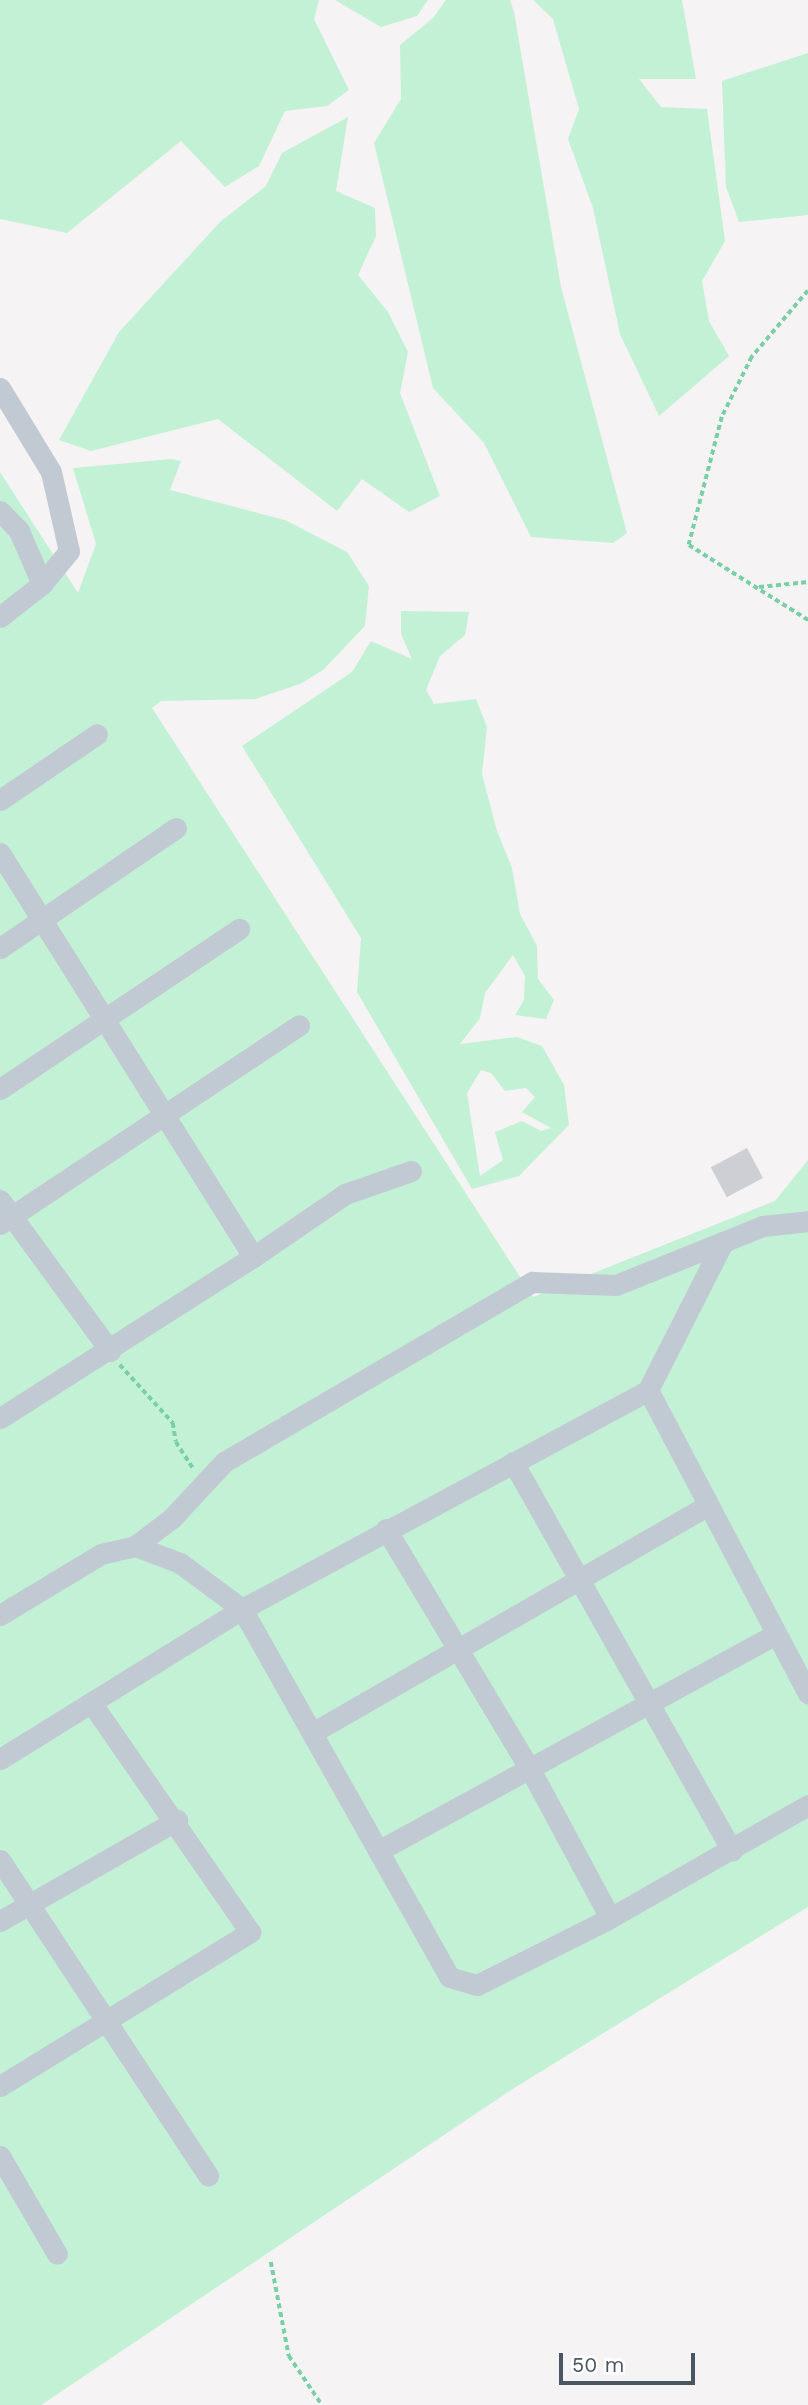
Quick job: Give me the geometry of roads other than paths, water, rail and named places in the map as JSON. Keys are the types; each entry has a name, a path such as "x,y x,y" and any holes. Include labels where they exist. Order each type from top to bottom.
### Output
{"lane":[{"path":"0,388 51,472 69,551 42,584 0,617"},
{"path":"0,511 19,531 42,584"},
{"path":"0,800 97,734"},
{"path":"0,948 176,828"},
{"path":"0,853 253,1257"},
{"path":"0,1089 239,929"},
{"path":"110,1351 4,1213 299,1025"},
{"path":"0,1418 110,1351 345,1195 411,1171"},
{"path":"0,1615 101,1554 135,1546 172,1518 223,1462 532,1282 616,1285 763,1226 808,1221"},
{"path":"0,1759 242,1609 648,1390 723,1242"},
{"path":"648,1390 705,1507 808,1693"},
{"path":"513,1462 732,1851"},
{"path":"312,1732 705,1507"},
{"path":"386,1529 459,1646 531,1771 610,1918"},
{"path":"135,1546 180,1563 242,1609 449,1977 477,1984 610,1918 732,1851 808,1805"},
{"path":"378,1851 531,1771 774,1635"},
{"path":"0,2086 250,1932 177,1820 92,1704"},
{"path":"0,1920 177,1820"},
{"path":"0,1860 104,2023 208,2176"},
{"path":"0,2156 57,2254"}]}
